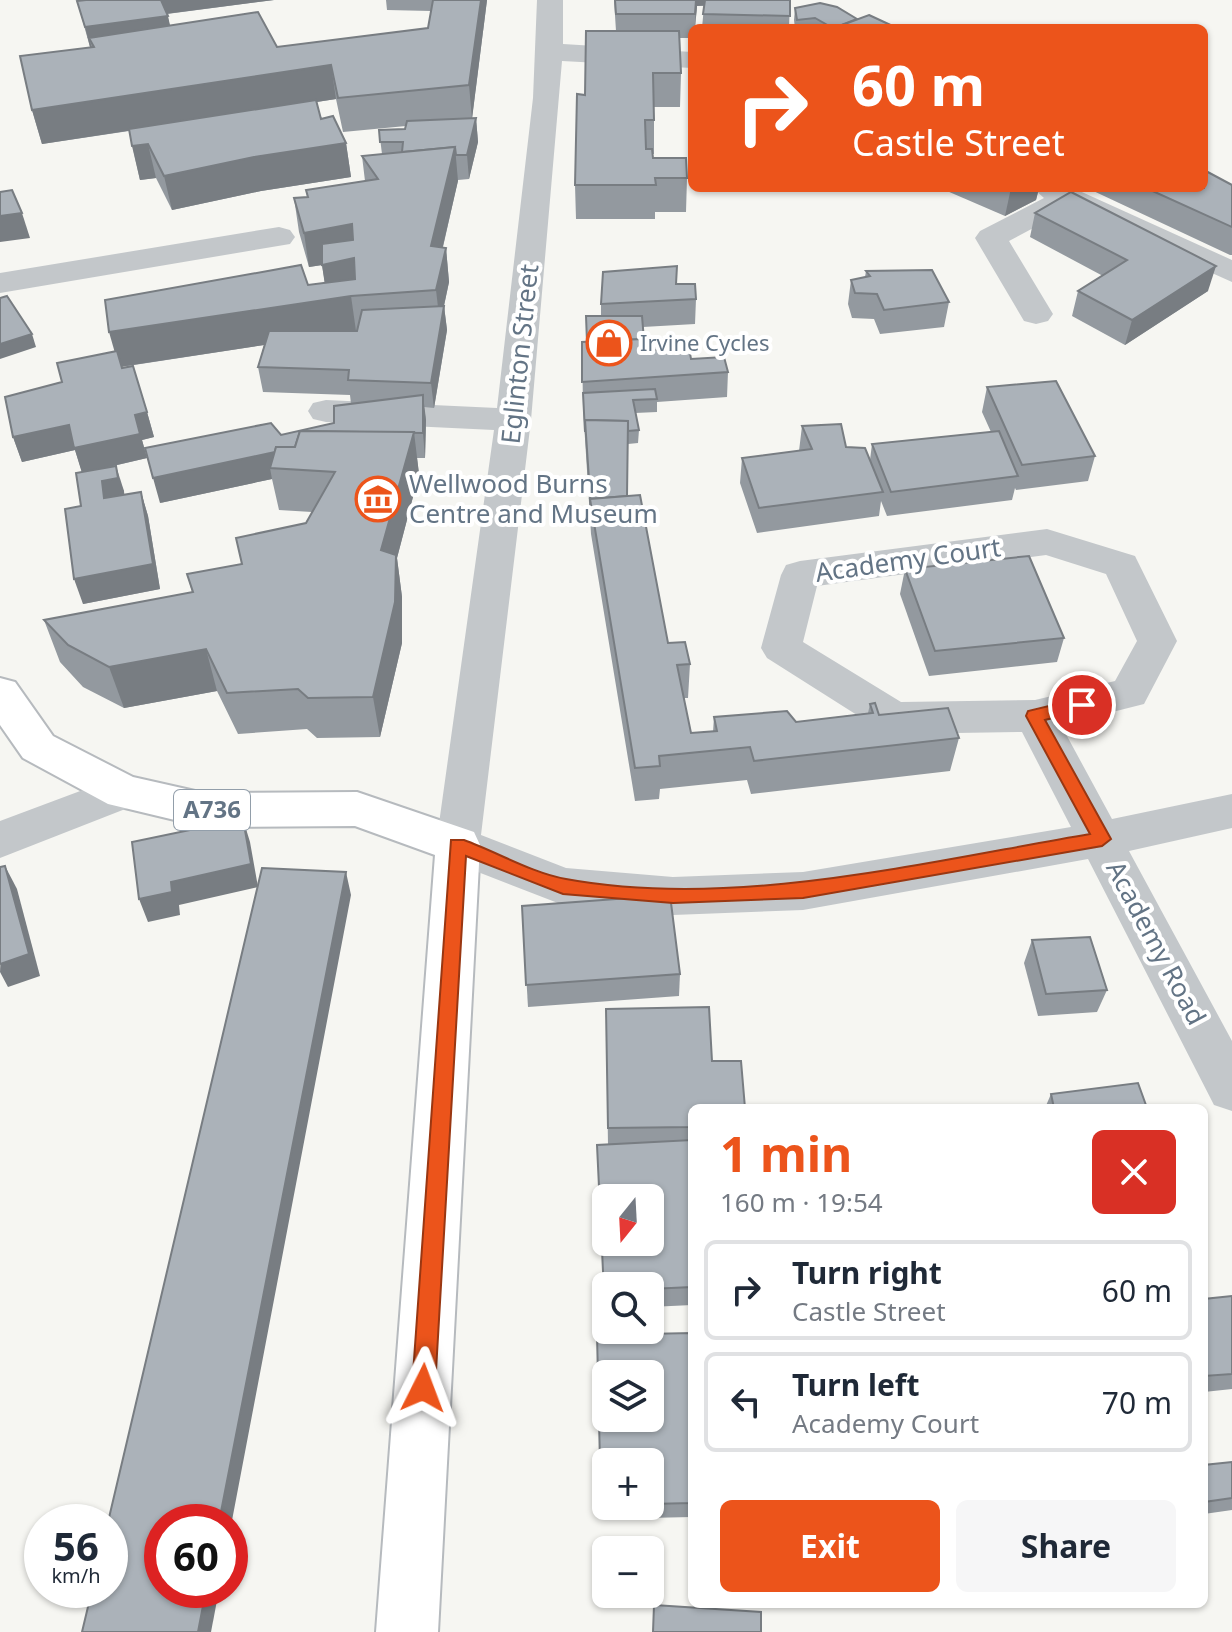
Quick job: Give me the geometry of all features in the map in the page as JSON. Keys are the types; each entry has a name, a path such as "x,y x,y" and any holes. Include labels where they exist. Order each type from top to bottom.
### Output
{"main road":[{"name":"A736","path":"0,693 38,747 123,792 204,810 357,809 458,845"},
{"path":"407,1632 458,845"}],"street":[{"name":"Eglinton Street","path":"458,845 513,420 550,52 550,0"},
{"path":"550,52 688,60"},
{"path":"1036,314 991,238 1058,193 1232,272"},
{"path":"0,283 279,237"},
{"path":"326,411 513,420"},
{"name":"Academy Court","path":"1047,542 1121,565 1157,641 1129,693 1035,716 894,718 781,648 800,575 1047,542"},
{"path":"1035,716 1102,839"},
{"path":"0,840 123,792"},
{"path":"458,845 563,886 673,896 803,891 1102,839 1232,811"},
{"name":"Academy Road","path":"1102,839 1232,1089"}],"building":[{"path":"161,0 168,16 85,27 77,1"},
{"path":"433,0 481,0 469,85 338,98 331,65 32,110 20,56 94,47 89,38 258,12 277,47 428,28"},
{"path":"615,0 696,0 695,14 616,14"},
{"path":"705,0 790,0 790,16 703,14"},
{"path":"820,3 837,7 857,19 844,24 826,24 815,18 797,20 795,8"},
{"path":"869,15 888,24 845,24"},
{"path":"586,31 679,31 681,73 653,73 654,120 645,120 646,149 652,149 653,158 686,158 687,178 655,178 656,185 575,185 577,94 585,95"},
{"path":"316,100 321,119 333,116 346,143 254,157 164,176 148,144 132,146 129,129"},
{"path":"476,118 467,155 456,155 455,147 402,152 403,142 380,142 379,130 405,129 407,121"},
{"path":"455,147 431,246 446,248 436,290 351,296 109,332 105,300 301,265 308,285 355,279 354,258 322,265 322,244 353,240 352,224 304,233 294,198 308,197 306,190 378,179 362,156"},
{"path":"1208,172 1232,185 1232,227 1155,192 1208,192"},
{"path":"12,190 22,213 0,216 0,192"},
{"path":"1071,192 1216,266 1132,320 1078,291 1127,260 1035,213"},
{"path":"677,266 676,284 695,284 696,299 601,304 603,272"},
{"path":"932,270 949,302 884,310 877,294 855,293 851,280 870,276 866,271"},
{"path":"7,296 32,334 0,344 0,298"},
{"path":"444,306 431,383 348,380 349,370 258,367 269,331 357,331 362,310"},
{"path":"586,316 642,316 644,340 678,337 681,348 643,351 642,339 587,342"},
{"path":"642,339 643,351 689,348 691,359 724,357 728,372 582,382 582,342"},
{"path":"117,351 122,368 133,366 147,412 135,415 140,434 74,448 69,425 13,437 5,397 62,382 57,363"},
{"path":"1056,381 1095,456 1022,465 987,387"},
{"path":"655,389 657,399 633,400 639,430 628,431 628,421 585,420 585,432 583,393"},
{"path":"423,395 423,433 300,431 295,447 276,447 275,452 153,478 145,448 271,423 281,435 334,423 334,406"},
{"path":"585,420 628,421 627,496 590,499"},
{"path":"841,424 846,447 865,448 883,492 759,508 742,458 812,449 802,426"},
{"path":"300,431 414,432 381,550 396,555 395,602 373,697 308,698 298,689 227,693 206,649 109,667 68,645 44,620 193,592 187,574 242,564 236,538 306,523 335,472 270,468 276,447 295,447"},
{"path":"999,431 1018,476 891,492 872,444"},
{"path":"116,466 118,478 102,481 104,498 141,492 153,564 74,579 65,509 81,506 76,473"},
{"path":"640,495 668,643 685,642 690,664 677,665 691,733 717,731 714,717 787,711 796,722 873,713 870,704 875,703 879,715 948,708 959,738 754,761 750,747 659,756 660,766 635,768 590,499"},
{"path":"1029,556 1064,638 935,651 905,569"},
{"path":"243,819 251,864 171,882 172,892 139,899 132,842"},
{"path":"5,866 29,954 0,964 0,867"},
{"path":"262,868 346,872 223,1504 144,1504 144,1608 203,1608 198,1632 82,1632 88,1608 128,1608 128,1504 112,1504"},
{"path":"670,895 680,974 526,985 522,906"},
{"path":"1090,937 1107,990 1046,994 1032,940"},
{"path":"709,1007 712,1061 741,1061 745,1104 688,1104 688,1127 608,1128 606,1009"},
{"path":"1138,1083 1146,1104 1053,1104 1051,1094"},
{"path":"688,1140 688,1287 664,1288 664,1272 603,1272 602,1256 664,1256 664,1184 599,1184 597,1145"},
{"path":"1232,1296 1232,1374 1208,1376 1208,1299"},
{"path":"688,1333 688,1503 664,1504 664,1448 600,1448 599,1432 664,1432 664,1360 598,1360 597,1344 664,1344 664,1334"},
{"path":"1232,1462 1232,1498 1208,1501 1208,1465"},
{"path":"664,1606 761,1612 761,1632 653,1632 654,1608"}],"place":[{"name":"Irvine Cycles","path":"609,343"},
{"name":"Wellwood Burns Centre and Museum","path":"378,499"}],"route":[{"path":"423,1388 458,845 563,886 673,896 803,891 1102,839 1035,716 1082,705"}]}
